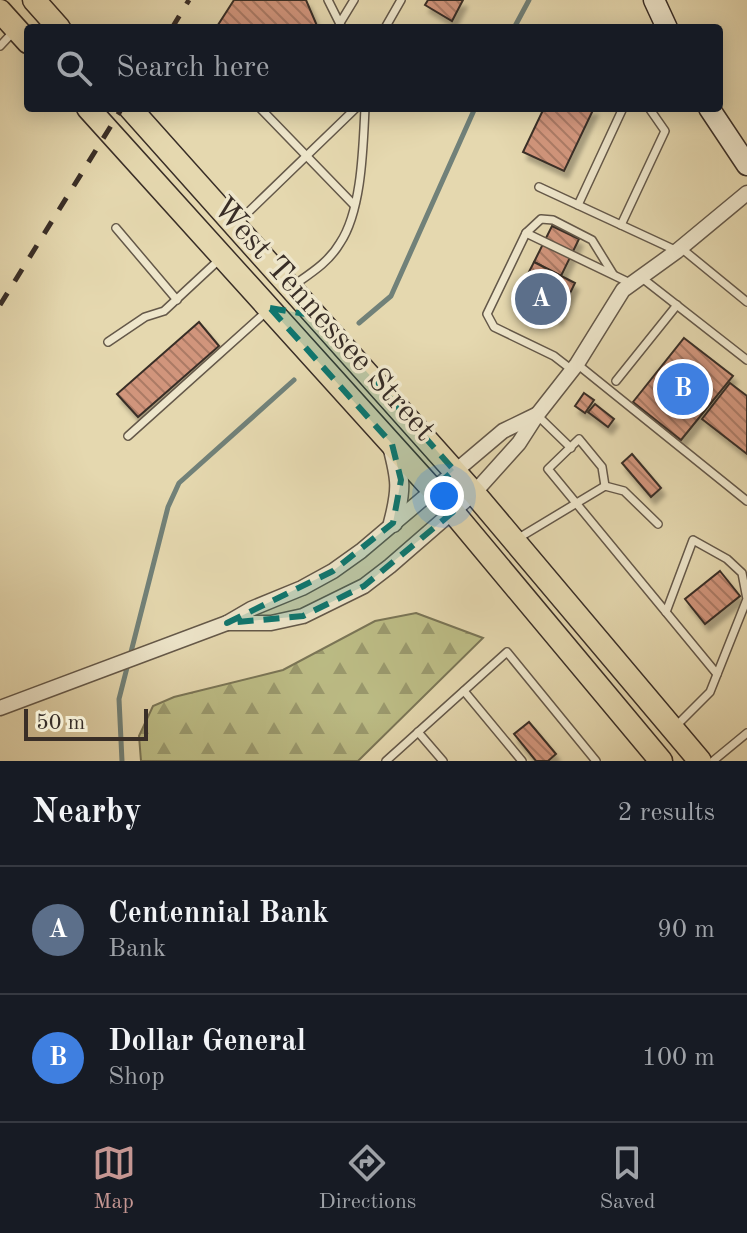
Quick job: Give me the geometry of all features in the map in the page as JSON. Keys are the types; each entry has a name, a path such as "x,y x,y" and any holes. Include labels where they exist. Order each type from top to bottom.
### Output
{"main road":[{"path":"34,0 55,24"},
{"path":"654,0 665,24"},
{"path":"0,11 22,35"},
{"name":"West Tennessee Street","path":"92,112 433,489 661,761"},
{"name":"West Tennessee Street","path":"134,112 454,470 700,761"},
{"path":"712,112 747,165"},
{"path":"243,279 282,289 290,287"},
{"path":"270,308 297,310 317,316"}],"street":[{"path":"227,623 271,623 303,616 364,586 390,566 474,493 519,443 574,367 617,297 747,193"},
{"path":"0,708 227,623 251,609 302,588 333,571 503,431 537,415"},
{"path":"392,444 401,480 393,523"}],"lane":[{"path":"328,0 340,24"},
{"path":"342,24 354,0"},
{"path":"387,24 401,0"},
{"path":"0,46 22,35"},
{"path":"264,112 354,205"},
{"path":"235,225 352,112"},
{"path":"290,287 323,265 341,243 350,222 360,174 365,112"},
{"path":"578,205 621,112"},
{"path":"621,225 665,131 652,112"},
{"path":"539,187 679,249 747,302"},
{"path":"613,274 592,240 553,220 541,219 526,233 487,314 494,327 574,367 747,501"},
{"path":"116,228 177,300"},
{"path":"526,233 613,274 636,280 677,305 747,360"},
{"path":"108,342 145,317 164,311 223,256"},
{"path":"616,381 677,305"},
{"path":"128,436 270,308"},
{"path":"537,415 571,448"},
{"path":"605,486 602,467 579,439 548,469 717,674"},
{"path":"514,540 605,486 624,491 658,524"},
{"path":"666,612 693,540 727,559 742,573 747,599 710,692 673,728"},
{"path":"386,761 507,652 596,761"},
{"path":"464,691 522,761"},
{"path":"418,732 443,761"},
{"path":"713,761 747,733"},
{"path":"395,753 401,761"}],"highlighted area":[{"path":"270,308 317,316 454,470 433,489 453,512 364,586 303,616 227,623 333,571 393,523 401,480 392,444"}],"green space":[{"path":"416,613 483,638 358,761 141,761 139,736 153,706 174,697 283,670 375,621"}],"building":[{"path":"234,0 306,0 316,24 219,24"},
{"path":"428,0 463,0 452,21 425,5"},
{"path":"542,112 592,112 564,171 523,152"},
{"path":"552,226 579,239 561,276 534,262"},
{"path":"534,262 575,283 558,318 516,297"},
{"path":"199,322 219,346 138,417 117,394"},
{"path":"684,338 733,376 681,440 633,402"},
{"path":"730,383 747,396 747,454 702,419"},
{"path":"584,393 594,400 585,413 575,406"},
{"path":"595,404 614,419 608,427 588,412"},
{"path":"632,454 661,488 651,497 622,463"},
{"path":"720,571 740,596 705,624 685,599"},
{"path":"529,722 556,754 548,761 536,761 514,734"}],"waterway":[{"path":"516,24 529,0"},
{"path":"359,323 391,296 473,112"},
{"path":"122,761 119,699 168,507 179,483 294,380"}],"railway":[{"path":"174,24 189,0"},
{"path":"0,305 120,112"}],"place":[{"name":"Centennial Bank","path":"541,299"},
{"name":"Dollar General","path":"683,389"}]}
